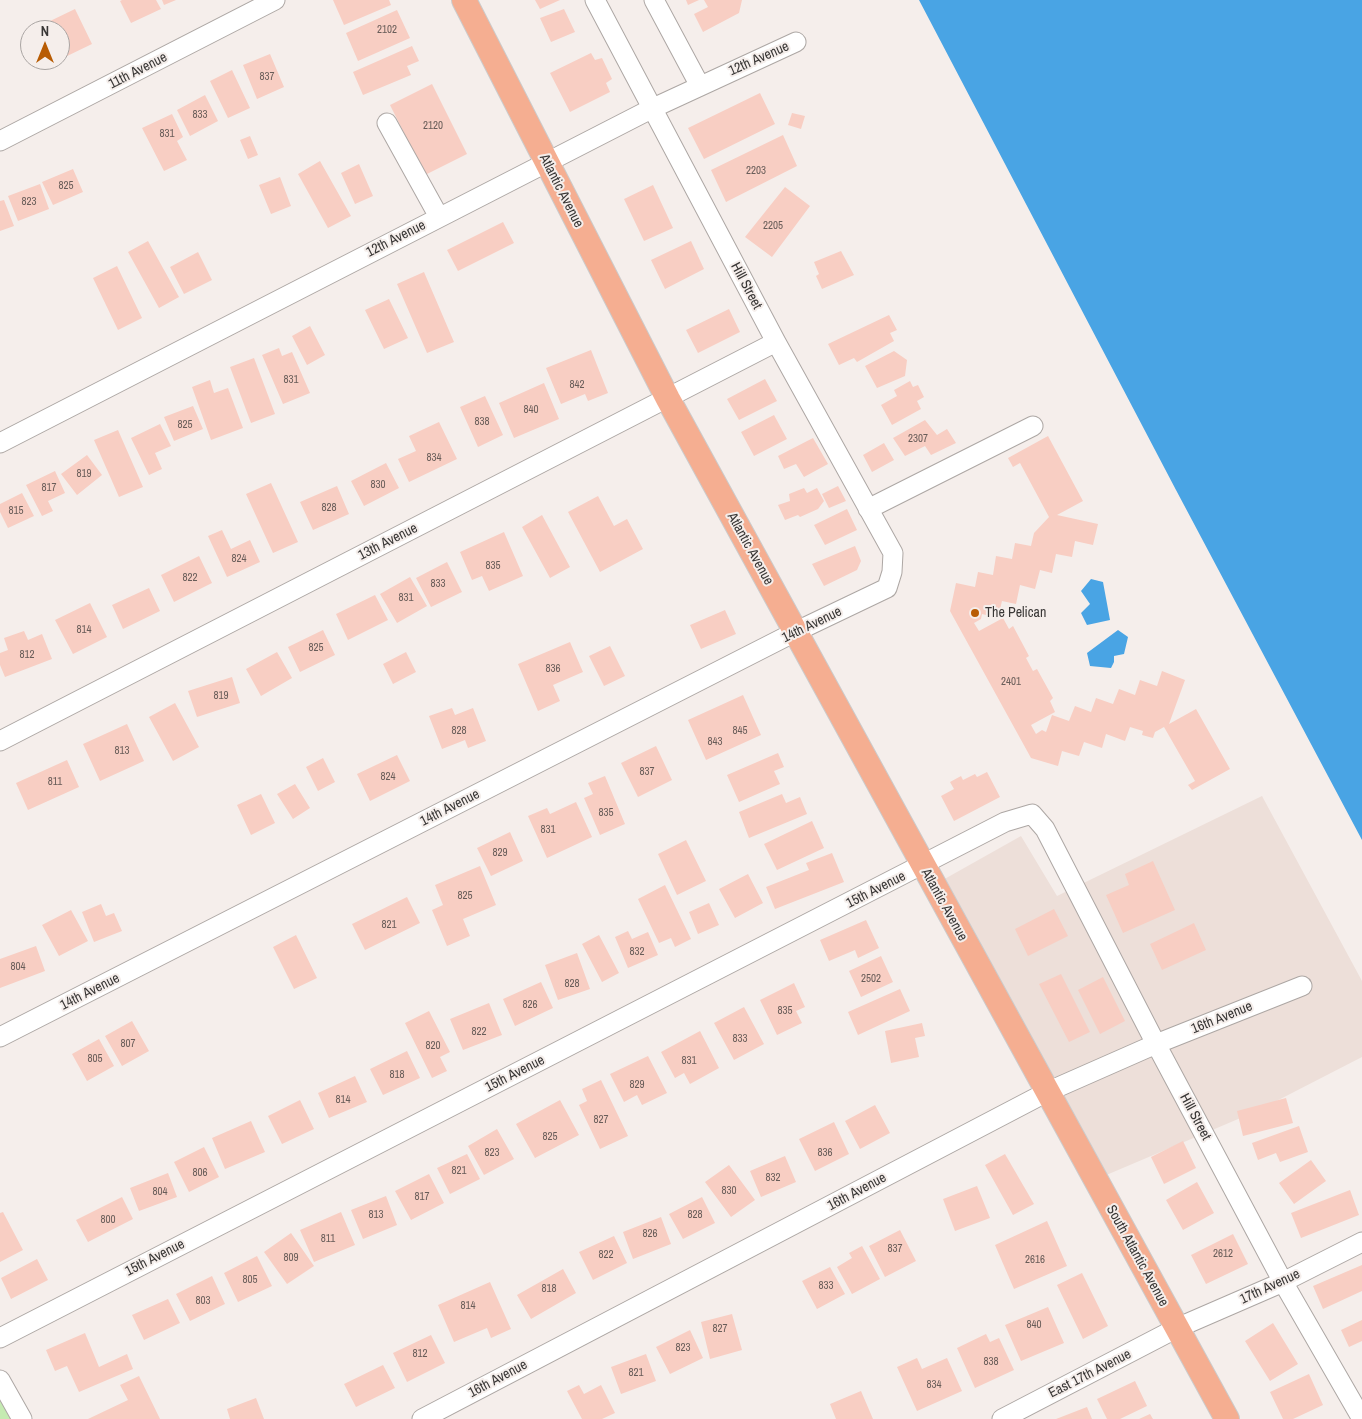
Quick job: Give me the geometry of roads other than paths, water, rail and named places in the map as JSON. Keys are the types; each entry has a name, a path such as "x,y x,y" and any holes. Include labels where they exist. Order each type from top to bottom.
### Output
{"main road":[{"name":"Atlantic Avenue","path":"464,0 668,399 1047,1092"},
{"name":"South Atlantic Avenue","path":"1047,1092 1227,1419"}],"street":[{"name":"11th Avenue","path":"0,141 275,0"},
{"name":"Hill Street","path":"595,0 776,342 893,553 892,572"},
{"path":"654,0 700,86"},
{"name":"12th Avenue","path":"0,443 546,162 652,109 796,42"},
{"path":"388,123 439,217"},
{"name":"13th Avenue","path":"0,741 776,342"},
{"path":"868,509 1032,426"},
{"name":"14th Avenue","path":"0,1038 795,632 887,588 892,572"},
{"name":"Hill Street","path":"1032,814 1045,828 1156,1044 1283,1282 1362,1419"},
{"name":"15th Avenue","path":"0,1338 923,866 1005,822 1032,814"},
{"name":"16th Avenue","path":"422,1419 1047,1092 1156,1044 1302,986"},
{"name":"17th Avenue","path":"1177,1328 1283,1282 1362,1242"},
{"name":"East 17th Avenue","path":"1002,1419 1177,1328"},
{"path":"0,1380 22,1419"}],"water":[{"path":"919,0 1362,0 1362,840 1176,490"},
{"path":"1091,579 1103,582 1110,620 1087,625 1081,613 1090,604 1081,591"},
{"path":"1118,630 1128,637 1124,654 1114,656 1111,668 1090,666 1087,653"}],"place":[{"name":"The Pelican","path":"975,613"}]}
